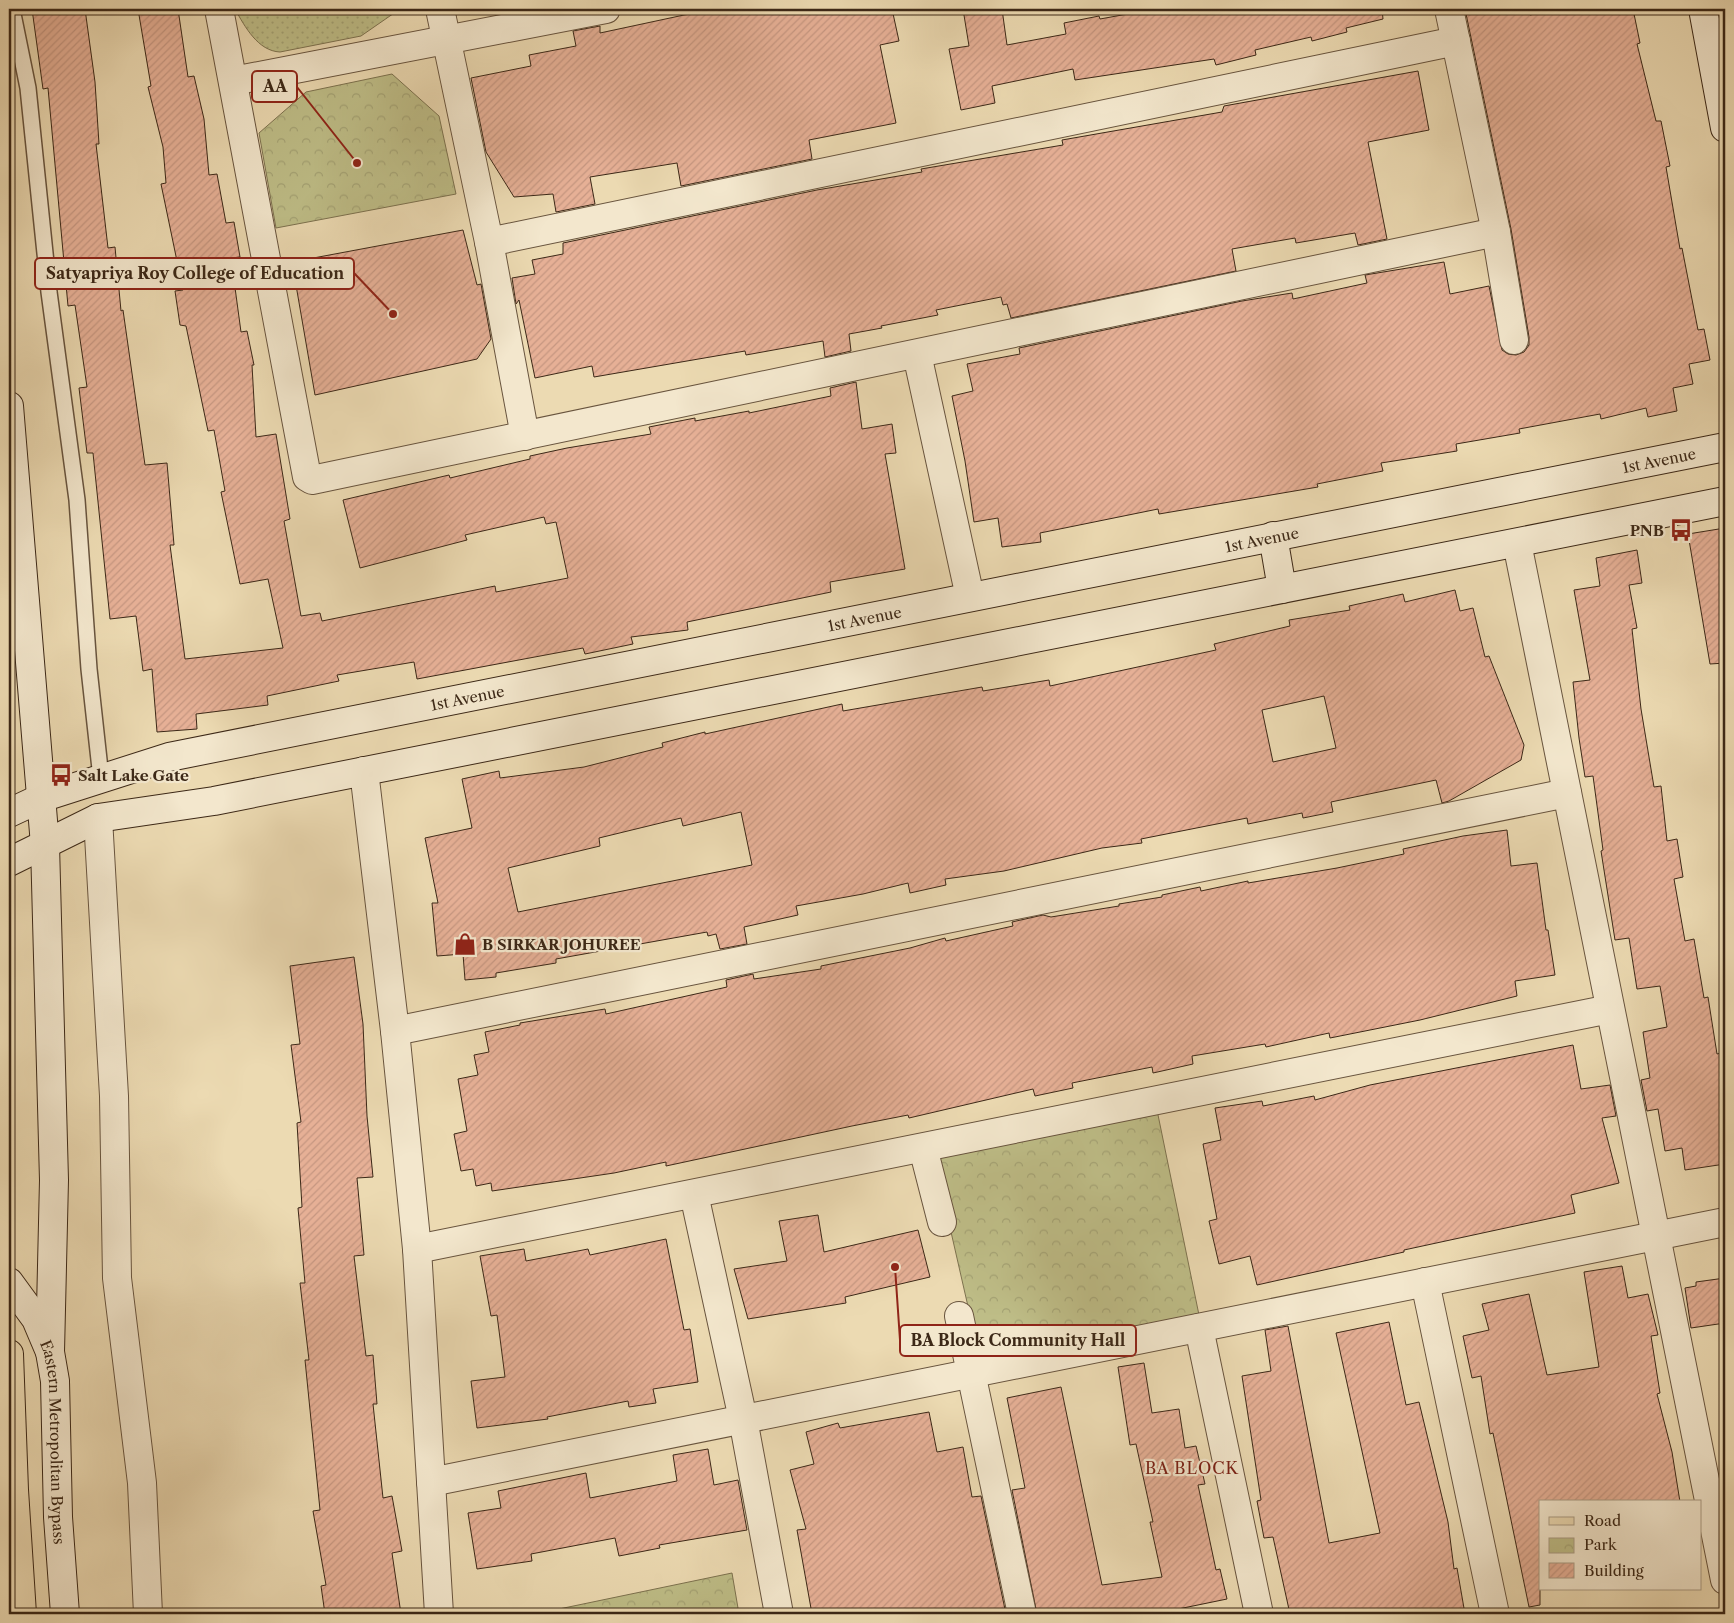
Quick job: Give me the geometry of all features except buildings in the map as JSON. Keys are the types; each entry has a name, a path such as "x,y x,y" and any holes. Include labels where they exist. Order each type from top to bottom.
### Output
{"main road":[{"path":"9,1354 22,1614"}],"street":[{"path":"219,9 309,480 1496,232"},
{"path":"440,9 488,242 525,436"},
{"path":"233,81 606,9"},
{"path":"1449,9 1496,232 1514,340"},
{"path":"1703,9 1725,128"},
{"path":"488,242 1456,41"},
{"path":"917,354 970,597"},
{"path":"9,406 45,845 54,1180 50,1352"},
{"name":"1st Avenue","path":"9,813 41,798 169,757 1725,446"},
{"path":"9,862 98,818 214,801 1725,501"},
{"path":"1273,536 1282,589"},
{"path":"1517,543 1725,1580"},
{"path":"364,771 396,1031 417,1249 439,1614"},
{"path":"396,1031 1567,793"},
{"path":"98,818 114,1096 117,1278 142,1483 148,1614"},
{"path":"417,1249 1610,1009"},
{"path":"922,1148 942,1222"},
{"path":"694,1194 743,1419 780,1614"},
{"path":"431,1482 1725,1222"},
{"name":"Eastern Metropolitan Bypass","path":"9,1282 36,1319 50,1352 55,1381 58,1517 65,1614"},
{"path":"1425,1282 1495,1614"},
{"path":"959,1316 1022,1614"},
{"path":"1199,1328 1259,1614"}],"lane":[{"path":"12,9 28,88 49,292 76,500 89,669 101,778"}],"green space":[{"path":"235,9 400,9 361,36 280,52 272,51 259,43"},
{"path":"392,74 439,116 456,194 276,228 259,133 306,92"},
{"path":"1157,1110 1199,1315 980,1359 933,1153"},
{"path":"732,1573 739,1614 535,1614"}],"place":[{"name":"AA","path":"357,163"},
{"name":"Satyapriya Roy College of Education","path":"393,314"},
{"name":"PNB","path":"1681,530"},
{"name":"Salt Lake Gate","path":"61,775"},
{"name":"B SIRKAR JOHUREE","path":"465,944"},
{"name":"BA Block Community Hall","path":"895,1267"}],"district":[{"name":"BA BLOCK","path":"1192,1468"}]}
